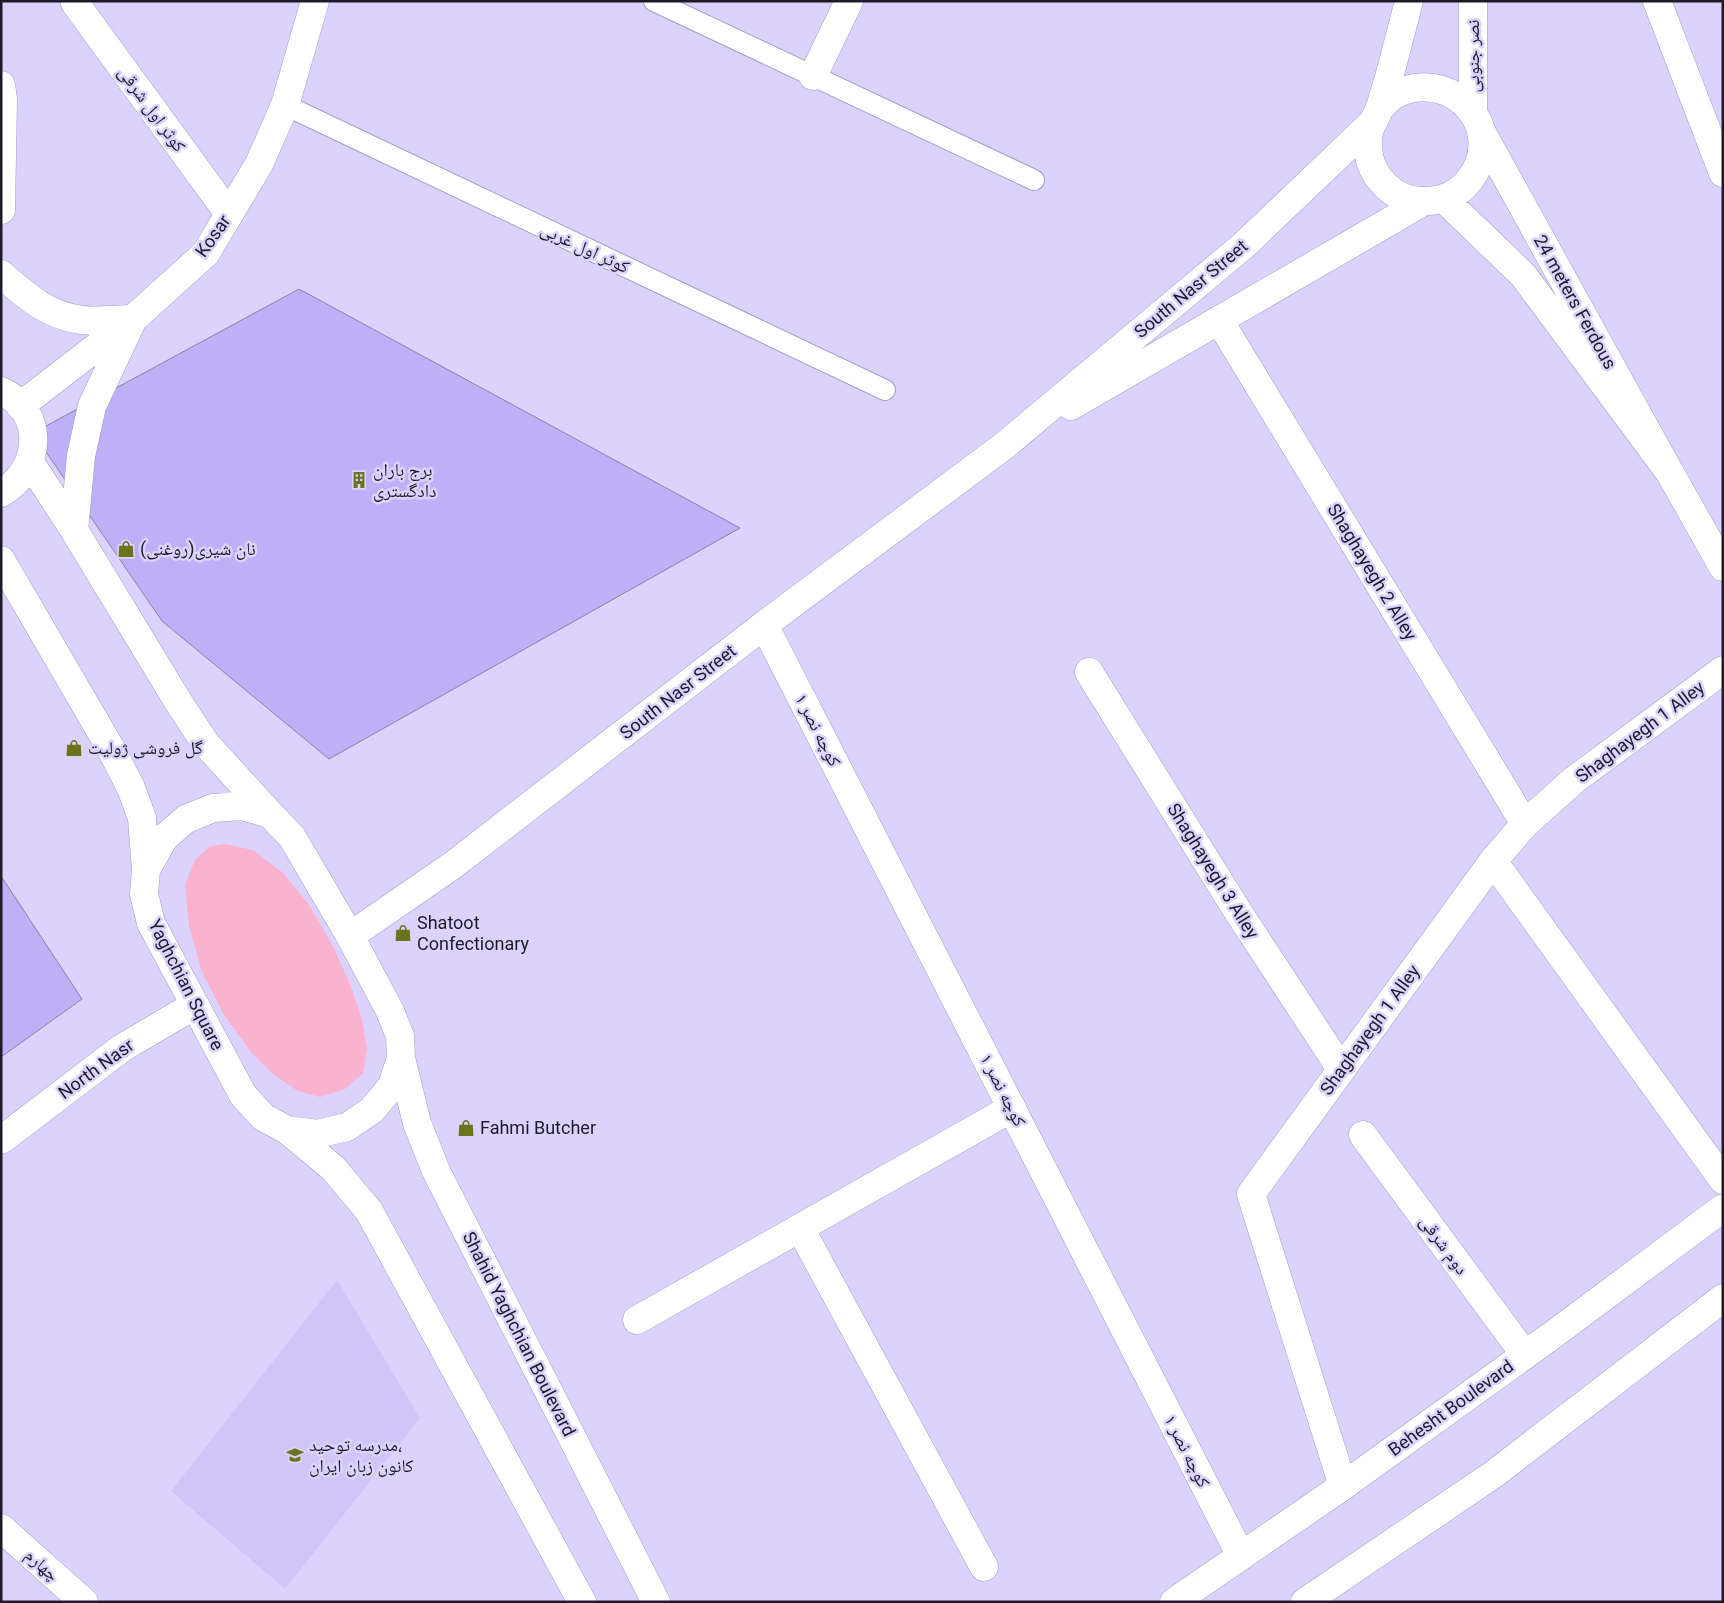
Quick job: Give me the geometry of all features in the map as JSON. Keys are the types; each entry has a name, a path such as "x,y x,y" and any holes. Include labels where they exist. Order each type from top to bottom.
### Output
{"street":[{"name":"Kosar","path":"11,398 133,319 206,252 259,164 284,105 315,1"},
{"path":"813,76 849,1"},
{"path":"1375,116 1397,93 1417,87 1438,88 1458,96 1477,121 1483,152 1476,172 1462,189 1433,200 1402,197 1384,185 1372,167 1368,146 1375,116 1409,1"},
{"name":"نصر جنوبی","path":"1472,1 1477,121"},
{"path":"1657,1 1723,173"},
{"name":"کوثر اول شرقی","path":"75,3 229,214"},
{"path":"1,85 3,99 1,210"},
{"name":"South Nasr Street","path":"350,936 453,865 764,625 1005,444 1244,245 1375,116"},
{"name":"24 meters Ferdous","path":"1477,121 1723,567"},
{"name":"South Nasr Street","path":"1005,444 1219,320 1433,200"},
{"name":"24 meters Ferdous","path":"1433,200 1523,275 1670,473"},
{"path":"1,274 25,295 55,314 83,320 133,319 92,406 81,456 74,530"},
{"name":"Shaghayegh 2 Alley","path":"1219,320 1525,824"},
{"path":"1,493 12,488 22,476 30,462 33,447 28,418 11,398"},
{"path":"30,462 74,530 178,703 206,744 270,814"},
{"path":"1,560 111,749 131,788 142,818 146,870"},
{"path":"1,596 31,612"},
{"name":"کوچه نصر ۱","path":"764,625 1241,1556"},
{"name":"Shaghayegh 1 Alley","path":"1343,1486 1251,1194 1493,862 1525,824 1574,780 1723,670"},
{"name":"Shaghayegh 3 Alley","path":"1089,672 1235,907 1341,1069"},
{"name":"Yaghchian Square","path":"242,806 270,814 292,837 350,936 390,1011 400,1036 401,1058 392,1086 372,1110 347,1127 317,1134 287,1130 262,1117 243,1095 151,923 144,894 146,870 164,838 186,819 213,808 242,806"},
{"path":"1493,862 1723,1180"},
{"name":"North Nasr","path":"1,1140 122,1048 195,1004"},
{"name":"Shahid Yaghchian Boulevard","path":"401,1058 417,1123 436,1171 656,1602"},
{"path":"637,1320 1012,1108"},
{"path":"287,1130 332,1168 369,1211 582,1602"},
{"name":"دوم شرقی","path":"1362,1135 1524,1355"},
{"name":"Behesht Boulevard","path":"1174,1602 1343,1486 1723,1208"},
{"path":"800,1228 984,1567"},
{"path":"1305,1602 1494,1474 1723,1298"},
{"name":"چهارم","path":"1,1528 84,1602"}],"lane":[{"path":"654,1 1034,180"},
{"name":"کوثر اول غربی","path":"284,105 886,390"}],"shaded area":[{"path":"225,844 253,850 282,872 308,903 333,946 350,984 362,1019 367,1049 363,1073 345,1089 320,1097 298,1091 274,1075 251,1052 224,1015 202,972 189,926 185,884 195,860 210,846"},
{"name":"مدرسه توحید، کانون زبان ایران","path":"337,1280 420,1418 285,1589 171,1491"}],"building":[{"name":"برج باران دادگستری","path":"299,289 740,528 329,759 162,621 33,433"},
{"path":"1,876 82,999 1,1057"}],"place":[{"name":"برج باران دادگستری","path":"359,480"},
{"name":"نان شیری(روغنی)","path":"126,549"},
{"name":"گل فروشی ژولیت","path":"74,748"},
{"name":"Shatoot Confectionary","path":"403,933"},
{"name":"Fahmi Butcher","path":"466,1128"},
{"name":"مدرسه توحید، کانون زبان ایران","path":"295,1455"}]}
